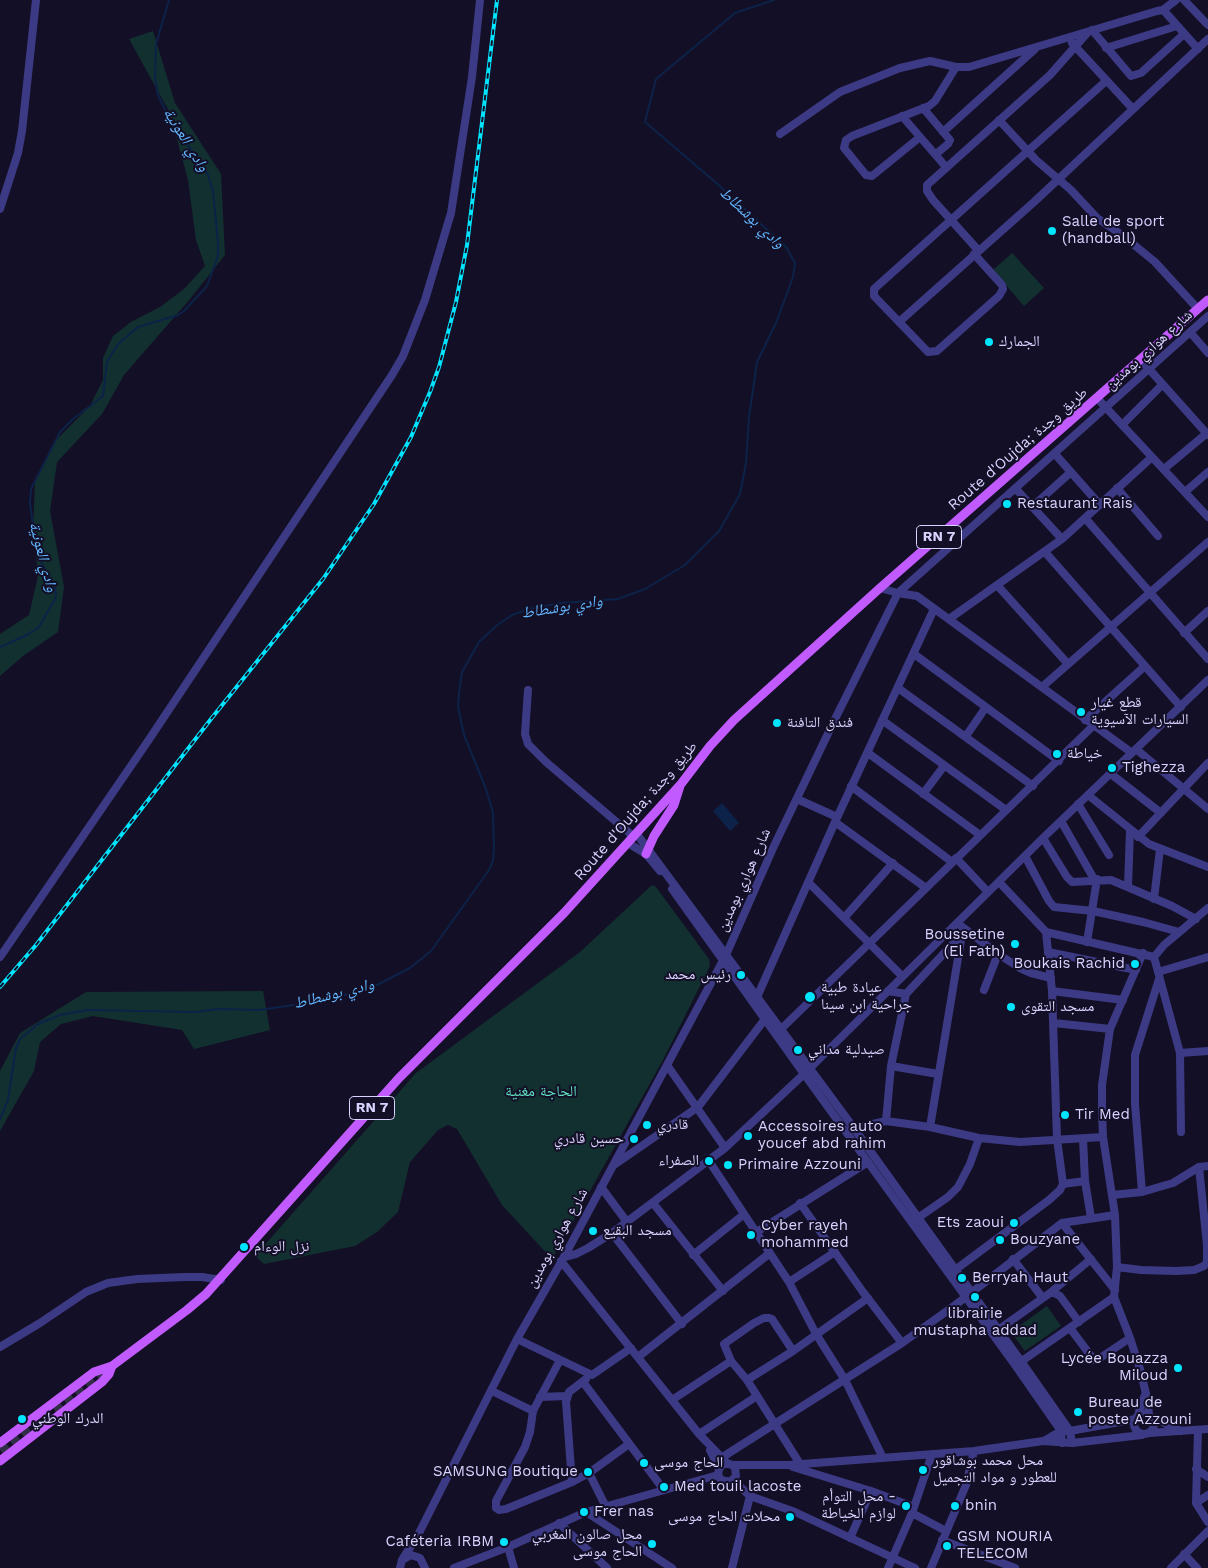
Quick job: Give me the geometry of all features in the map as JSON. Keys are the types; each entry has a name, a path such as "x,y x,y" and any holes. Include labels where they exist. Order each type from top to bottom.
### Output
{"main road":[{"name":"Route d'Oujda; طريق وجدة","path":"0,1443 94,1372 112,1366 187,1310 221,1280 399,1078 534,944 681,784 710,746 734,720 880,588 1208,300"},
{"path":"647,852 659,828 674,805 681,784"},
{"name":"Route d'Oujda; طريق وجدة","path":"0,1461 102,1382 107,1377 112,1366"}],"street":[{"path":"0,209 11,176 22,131 36,0"},
{"path":"0,957 148,741 403,356 425,300 451,213 471,86 480,0"},
{"path":"780,134 840,92 900,68 930,61 956,67 969,67 1162,10 1176,0"},
{"path":"1184,0 1208,25"},
{"path":"1162,10 1198,49"},
{"path":"1106,48 1177,26"},
{"path":"1090,31 1050,75 929,182 926,188 933,200 950,220 1003,286 1004,290 934,352 926,351 874,296 874,289 950,220 1028,150 1106,81"},
{"path":"1090,31 1131,76 1136,76 1184,34"},
{"path":"1067,38 1133,109"},
{"path":"899,322 1058,179 1208,39"},
{"path":"943,132 1038,46"},
{"path":"920,137 872,176 866,175 845,150 845,143 849,138 923,108 935,101 956,67"},
{"path":"923,108 950,142 936,154"},
{"path":"902,116 946,167"},
{"path":"999,120 1097,218 1155,262 1198,309"},
{"name":"شارع هواري بومدين","path":"400,1565 414,1543 517,1339 724,958 774,846 898,593 1208,316"},
{"path":"1190,332 1208,353"},
{"path":"1141,360 1207,434 1164,469"},
{"path":"1122,426 1162,385"},
{"path":"1097,398 1208,517"},
{"path":"1201,426 1208,421"},
{"path":"1055,454 1100,505"},
{"path":"949,619 1062,539 1152,457"},
{"path":"1032,507 1071,472"},
{"path":"1185,492 1208,472"},
{"path":"1117,488 1158,536"},
{"path":"1016,489 1062,539"},
{"path":"1085,518 1208,659"},
{"path":"1042,688 1208,542"},
{"path":"1045,552 1181,707"},
{"path":"912,580 917,596"},
{"path":"997,585 1068,664"},
{"path":"880,588 917,596 1093,726 1134,751 1208,808"},
{"path":"757,997 851,786 934,609"},
{"path":"1184,633 1208,611"},
{"path":"914,654 1058,761"},
{"path":"1085,720 1145,666"},
{"path":"886,1121 891,1066 906,994 961,929 988,892 1078,804 1206,685"},
{"path":"898,688 1033,786"},
{"path":"528,690 525,734 528,744 546,762 633,837 647,852 724,958 765,1019 778,1032"},
{"path":"966,736 986,706"},
{"path":"882,720 1006,810"},
{"path":"778,1032 1093,726"},
{"path":"868,753 980,836"},
{"path":"1138,837 1208,763"},
{"path":"923,794 944,766"},
{"path":"1111,774 1161,813"},
{"path":"851,786 954,860 988,892"},
{"path":"1088,795 1130,831 1149,844 1208,867"},
{"path":"797,799 836,819 926,888"},
{"path":"1078,804 1109,855"},
{"path":"1061,821 1095,879 1093,911 1088,942"},
{"path":"1128,886 1130,831"},
{"path":"633,837 647,852"},
{"path":"1043,838 1070,880 1074,882 1095,879 1111,880 1196,918"},
{"path":"1154,899 1160,849"},
{"path":"1025,856 1054,907 1093,911 1179,932"},
{"path":"844,918 893,863"},
{"path":"808,882 902,976"},
{"path":"999,882 1046,932 1154,957"},
{"path":"1154,957 1179,932 1208,908"},
{"path":"961,929 1031,973 1051,978"},
{"path":"734,1478 736,1470 707,1444 562,1259 588,1248 612,1233 725,1148 902,976 961,929"},
{"path":"930,1127 961,929"},
{"path":"955,1270 1049,1200 1060,1190 1063,1184 1057,1139 1054,1023 1046,932"},
{"path":"1048,952 1136,970"},
{"path":"1018,1363 1079,1322 1115,1293 1117,1267 1115,1215 1103,1137 1102,1084 1110,1029 1143,953"},
{"path":"984,990 998,954"},
{"path":"1154,957 1180,1053 1182,1132"},
{"path":"1159,976 1208,957"},
{"path":"724,958 757,997 778,1032 806,1071 1018,1363 1070,1431 1072,1443"},
{"path":"1142,1192 1135,1104 1135,1055 1159,976"},
{"path":"1052,990 1123,1000"},
{"path":"888,991 906,994"},
{"path":"612,1166 698,1107 765,1019"},
{"path":"1054,1023 1110,1029"},
{"path":"1180,1053 1208,1051"},
{"path":"667,1065 725,1148"},
{"path":"891,1066 938,1074"},
{"path":"850,1130 886,1121 930,1127 979,1138 1020,1142 1103,1137"},
{"path":"850,1130 868,1162 955,1270 968,1294 998,1330 1061,1431 1062,1443"},
{"path":"914,1220 948,1197 958,1187 970,1164 979,1138"},
{"path":"1083,1139 1085,1182 1091,1218"},
{"path":"709,1161 789,1282 816,1334 845,1380 883,1458"},
{"path":"755,1233 868,1162"},
{"path":"1112,1195 1142,1192 1173,1183 1199,1167 1208,1166"},
{"path":"1117,1267 1176,1272 1194,1270 1204,1266 1207,1262 1207,1245 1199,1167"},
{"path":"1063,1184 1085,1182"},
{"path":"601,1187 627,1222"},
{"path":"653,1203 723,1291"},
{"path":"800,1203 902,1343"},
{"path":"693,1255 743,1215"},
{"path":"454,1568 508,1547 586,1512 664,1490 718,1472 727,1462 774,1424 902,1343 1062,1222 1115,1215"},
{"path":"1062,1222 1115,1293 1140,1369 1150,1416 1154,1425 1146,1434"},
{"path":"612,1233 682,1324"},
{"path":"789,1282 835,1252"},
{"path":"638,1357 770,1253"},
{"path":"1013,1259 1042,1298"},
{"path":"998,1330 1050,1293 1091,1259"},
{"path":"0,1347 86,1292 108,1283 175,1277 202,1277 221,1280"},
{"path":"1050,1293 1060,1296 1079,1322"},
{"path":"747,1380 793,1351 868,1298"},
{"path":"793,1351 772,1319 764,1318 724,1344 731,1361 747,1380 800,1464"},
{"path":"1070,1328 1094,1360 1097,1360 1130,1338"},
{"path":"517,1339 592,1375"},
{"path":"540,1397 567,1396 592,1375 631,1348"},
{"path":"560,1360 533,1411 530,1432 525,1447 496,1502 496,1508 499,1510 506,1509 572,1482 589,1473 629,1444"},
{"path":"672,1400 731,1361"},
{"path":"583,1382 664,1490"},
{"path":"492,1391 533,1411"},
{"path":"1146,1395 1141,1404 1134,1428 1146,1434"},
{"path":"567,1396 572,1482"},
{"path":"699,1434 757,1396"},
{"path":"1043,1441 1061,1431 1070,1431 1144,1414 1183,1431"},
{"path":"727,1462 760,1466 789,1465 974,1451 1043,1441 1072,1443 1208,1429"},
{"path":"1198,1430 1196,1503 1208,1522"},
{"path":"707,1444 724,1482 760,1466"},
{"path":"931,1568 966,1485 974,1451"},
{"path":"888,1568 913,1510 932,1454"},
{"path":"789,1465 871,1491 913,1510 946,1531"},
{"path":"1196,1469 1208,1477"},
{"path":"589,1473 606,1507"},
{"path":"734,1478 750,1496 781,1506 914,1568"},
{"path":"850,1538 871,1491"},
{"path":"1196,1503 1208,1495"},
{"path":"732,1568 750,1496"},
{"path":"586,1512 672,1568"},
{"path":"559,1523 607,1568"},
{"path":"1171,1568 1208,1531"},
{"path":"942,1540 1016,1568"},
{"path":"414,1543 414,1550 422,1562"},
{"path":"508,1547 514,1568"},
{"path":"1184,1554 1197,1568"},
{"path":"400,1565 411,1555 431,1568"},
{"path":"478,1559 480,1568"}],"green space":[{"path":"153,31 175,103 221,174 225,255 190,299 124,375 102,414 57,462 50,511 64,587 58,632 23,656 0,676 0,634 29,615 38,576 33,527 35,482 54,442 90,406 103,380 103,358 113,336 131,322 160,307 184,289 205,266 196,240 188,180 170,113 129,39"},
{"path":"1012,253 1044,288 1024,306 993,270"},
{"name":"الحاجة مغنية","path":"652,885 656,887 709,959 710,966 663,1060 552,1259 502,1205 457,1129 448,1125 438,1130 410,1162 398,1212 377,1232 355,1246 264,1264 255,1256 416,1073 580,952"},
{"path":"263,991 270,1030 194,1049 182,1030 93,1016 61,1024 40,1042 34,1071 0,1131 0,1071 20,1033 86,992"},
{"path":"1047,1306 1061,1326 1025,1351 1011,1332"}],"water":[{"path":"722,803 739,823 730,831 713,811"}],"waterway":[{"name":"وادي العونية","path":"0,647 27,635 39,627 56,596 55,588 42,564 34,533 30,503 31,489 60,432 73,419 103,396 107,362 118,344 138,327 178,315 184,311 207,286 218,256 213,191 208,175 167,114 158,95 155,78 156,44 169,0"},
{"name":"وادي بوشطاط","path":"0,1119 8,1100 16,1048 20,1039 38,1024 60,1015 88,1010 195,1012 218,1009 259,1010 321,1001 371,988 410,968 431,951 489,870 493,861 494,848 493,813 486,789 464,735 458,707 462,672 479,642 496,626 512,615 529,609 561,603 618,599 645,589 685,565 719,531 740,494 746,463 749,417 757,362 776,323 793,277 795,263 786,247 714,181 645,122 656,79 735,13 774,0"}],"tunnel":[{"path":"0,1450 110,1368"}],"railway":[{"path":"0,987 36,945 211,719 323,579 374,504 411,437 439,367 456,302 467,245 497,0"}],"place":[{"name":"Salle de sport (handball)","path":"1052,231"},
{"name":"الجمارك","path":"989,342"},
{"name":"Restaurant Rais","path":"1007,504"},
{"name":"قطع غيار السيارات الآسيوية","path":"1081,712"},
{"name":"فندق التافنة","path":"777,723"},
{"name":"خياطة","path":"1057,754"},
{"name":"Tighezza","path":"1112,768"},
{"name":"Boussetine (El Fath)","path":"1015,944"},
{"name":"Boukais Rachid","path":"1135,964"},
{"name":"رئيس محمد","path":"741,975"},
{"name":"عيادة طبية جراحية ابن سينا","path":"810,997"},
{"name":"مسجد التقوى","path":"1011,1007"},
{"name":"صيدلية مداني","path":"798,1050"},
{"name":"Tir Med","path":"1065,1115"},
{"name":"قادري","path":"647,1125"},
{"name":"Accessoires auto youcef abd rahim","path":"748,1136"},
{"name":"حسين قادري","path":"634,1139"},
{"name":"الصفراء","path":"709,1161"},
{"name":"Primaire Azzouni","path":"728,1165"},
{"name":"Ets zaoui","path":"1014,1223"},
{"name":"مسجد البقيع","path":"593,1231"},
{"name":"Cyber rayeh mohammed","path":"751,1235"},
{"name":"Bouzyane","path":"1000,1240"},
{"name":"نزل الوءام","path":"244,1247"},
{"name":"Berryah Haut","path":"962,1278"},
{"name":"librairie mustapha addad","path":"975,1297"},
{"name":"Lycée Bouazza Miloud","path":"1178,1368"},
{"name":"Bureau de poste Azzouni","path":"1078,1412"},
{"name":"الدرك الوطني","path":"22,1419"},
{"name":"الحاج موسى","path":"644,1463"},
{"name":"محل محمد بوشاقور للعطور و مواد التجميل","path":"923,1470"},
{"name":"SAMSUNG Boutique","path":"588,1472"},
{"name":"Med touil lacoste","path":"664,1487"},
{"name":"محل التوأم - لوازم الخياطة","path":"906,1506"},
{"name":"bnin","path":"955,1506"},
{"name":"Frer nas","path":"584,1512"},
{"name":"محلات الحاج موسى","path":"790,1517"},
{"name":"Caféteria IRBM","path":"504,1542"},
{"name":"محل صالون المغربي الحاج موسى","path":"652,1544"},
{"name":"GSM NOURIA TELECOM","path":"947,1546"}]}
